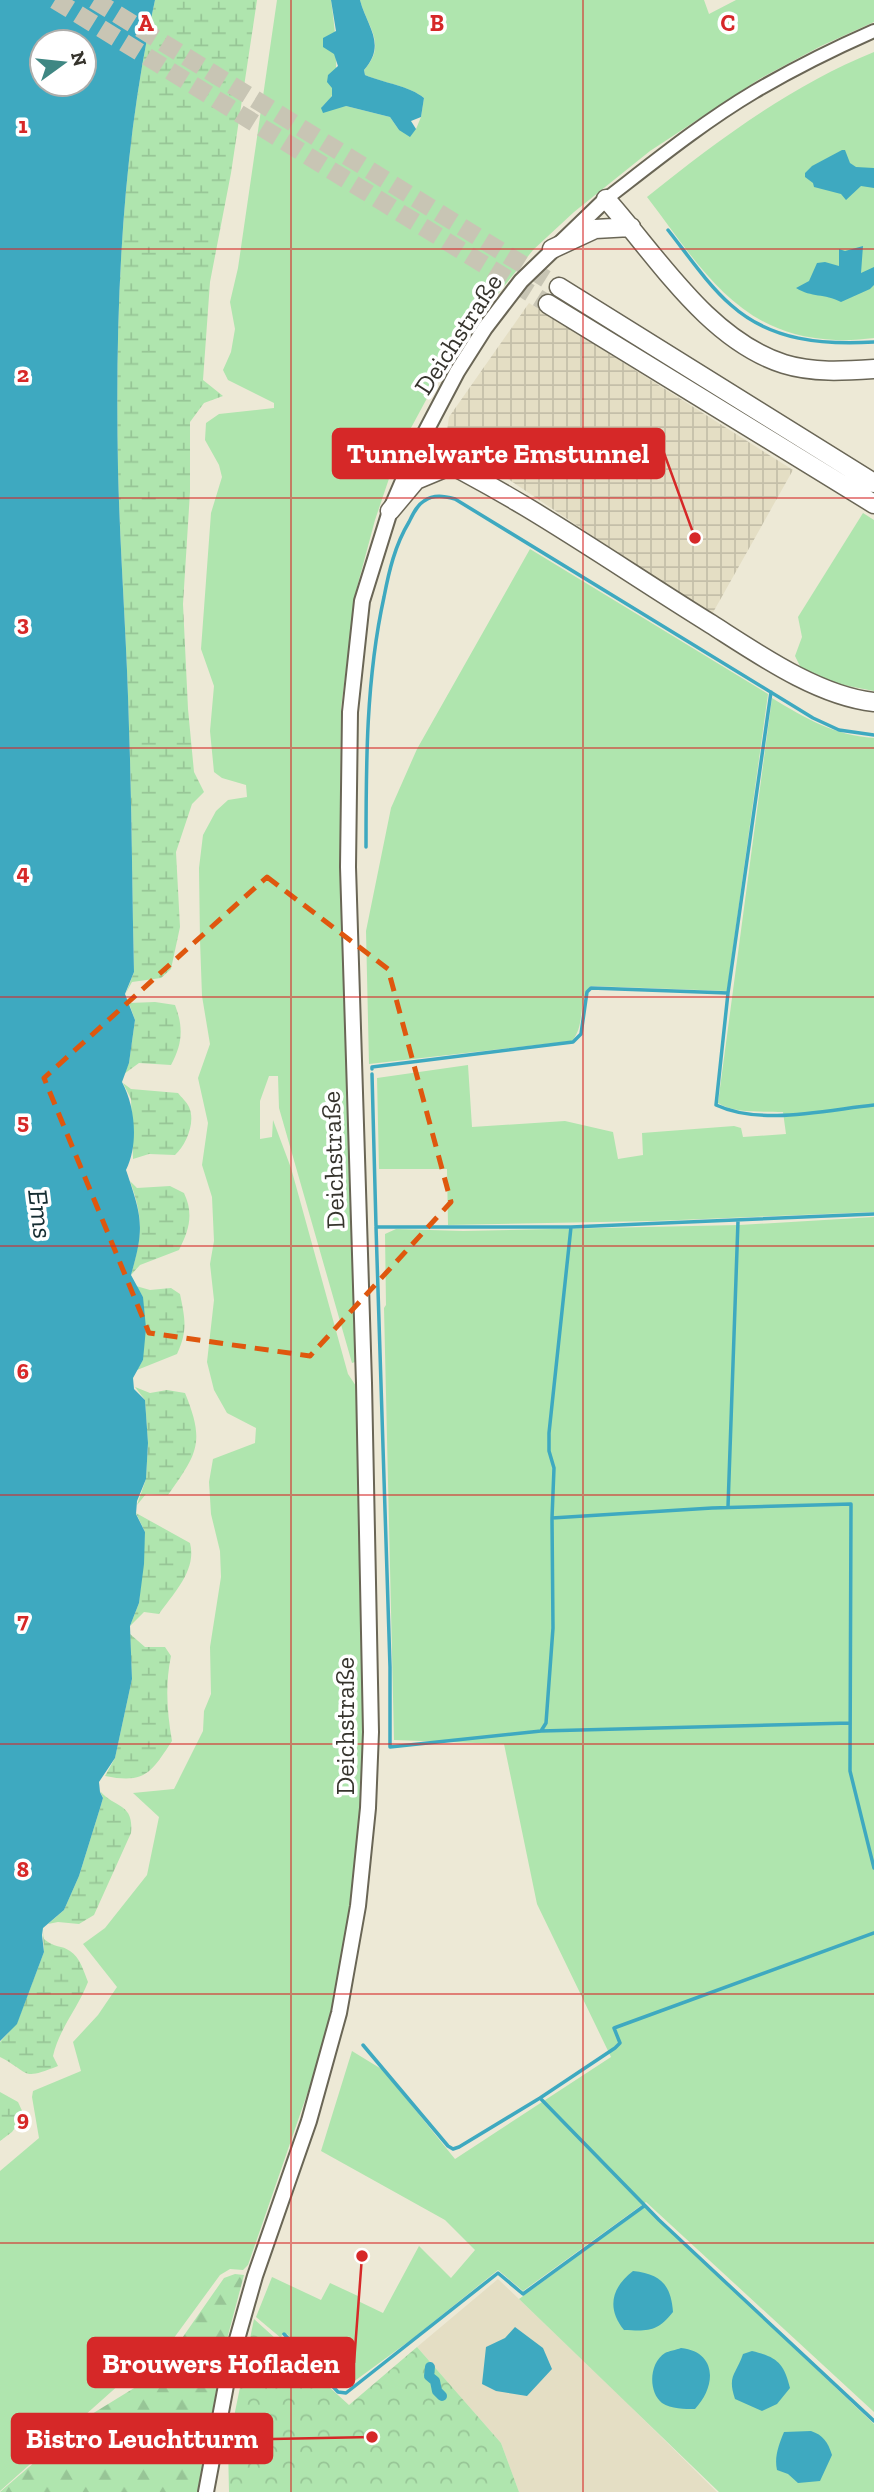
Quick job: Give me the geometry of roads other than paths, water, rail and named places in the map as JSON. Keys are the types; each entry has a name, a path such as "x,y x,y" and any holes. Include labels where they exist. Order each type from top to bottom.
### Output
{"highway":[{"path":"606,199 696,304 731,337 763,355 798,367 829,371 874,369"},
{"path":"552,249 595,229 631,227"},
{"path":"559,287 874,483"},
{"path":"548,304 874,504"},
{"path":"417,448 531,509 755,652 830,691 870,701"},
{"path":"390,511 416,480 452,465"},
{"path":"851,469 874,474"}],"main road":[{"name":"Deichstraße","path":"206,2492 230,2364 255,2276 309,2121 339,2013 358,1906 368,1808 370,1641 348,867 350,712 362,601 390,511 417,448 457,372 485,328 521,281 606,199"}],"street":[{"name":"Deichstraße","path":"606,199 686,137 752,93 804,64 874,31"}],"water":[{"name":"Ems","path":"0,0 155,0 134,116 128,174 119,292 117,410 131,789 134,972 125,994 135,1020 129,1063 122,1082 130,1102 134,1125 133,1149 126,1170 136,1199 140,1222 131,1275 143,1297 146,1328 143,1360 133,1378 134,1389 145,1400 148,1443 146,1479 137,1501 136,1514 145,1532 144,1564 139,1603 130,1626 132,1679 115,1758 99,1782 103,1798 79,1876 64,1910 43,1928 44,1952 17,2024 0,2041"},
{"path":"331,0 360,0 375,44 371,61 364,70 365,75 424,98 421,117 411,121 416,129 410,137 399,130 390,117 346,106 323,113 321,108 332,96 332,88 327,82 328,75 338,66 334,54 323,47 323,38 336,31"},
{"path":"845,150 850,163 856,167 874,168 874,188 861,186 846,200 841,194 814,187 805,177 805,173 812,166"},
{"path":"863,246 861,273 874,267 874,285 870,289 841,302 796,288 809,281 817,263 839,266 839,249 845,251"},
{"path":"633,2271 657,2278 670,2294 673,2312 652,2329 624,2330 615,2314 613,2306 616,2291"},
{"path":"515,2327 543,2348 552,2369 527,2396 496,2391 482,2384 486,2347 505,2338"},
{"path":"681,2348 702,2356 710,2372 707,2391 695,2409 666,2405 654,2392 652,2378 656,2363 665,2353"},
{"path":"752,2351 778,2362 790,2388 777,2404 762,2411 735,2399 732,2385 733,2375 743,2354"},
{"path":"811,2431 824,2440 832,2455 820,2481 798,2483 788,2474 777,2470 778,2451 784,2432"}],"waterway":[{"path":"668,230 722,297 763,326 780,333 817,341 874,342"},
{"path":"366,847 368,722 378,628 390,568 400,540 417,507 435,496 455,499 813,718 839,730 874,735"},
{"path":"771,692 728,993 716,1105 753,1115 773,1116 874,1105"},
{"path":"372,1069 573,1042 581,1034 587,992 591,988 728,993"},
{"path":"372,1074 376,1226"},
{"path":"874,1214 571,1227 376,1227 390,1667 390,1747 541,1731 546,1723 553,1628 552,1518 712,1508 851,1504 850,1771 874,1868"},
{"path":"728,1507 738,1221"},
{"path":"552,1518 554,1468 549,1451 549,1433 571,1227"},
{"path":"541,1731 850,1723"},
{"path":"363,2045 453,2149 540,2098 615,2048 620,2043 614,2028 874,1933"},
{"path":"540,2098 659,2220 874,2421"},
{"path":"284,2334 338,2392 346,2393 498,2273 523,2294 644,2206"},
{"path":"430,2367 429,2376 435,2381 437,2391 442,2396"}],"tunnel":[{"path":"55,0 548,304"},
{"path":"94,0 559,287"}],"place":[{"name":"Tunnelwarte Emstunnel","path":"695,538"},
{"name":"Brouwers Hofladen","path":"362,2256"},
{"name":"Bistro Leuchtturm","path":"372,2437"}]}
